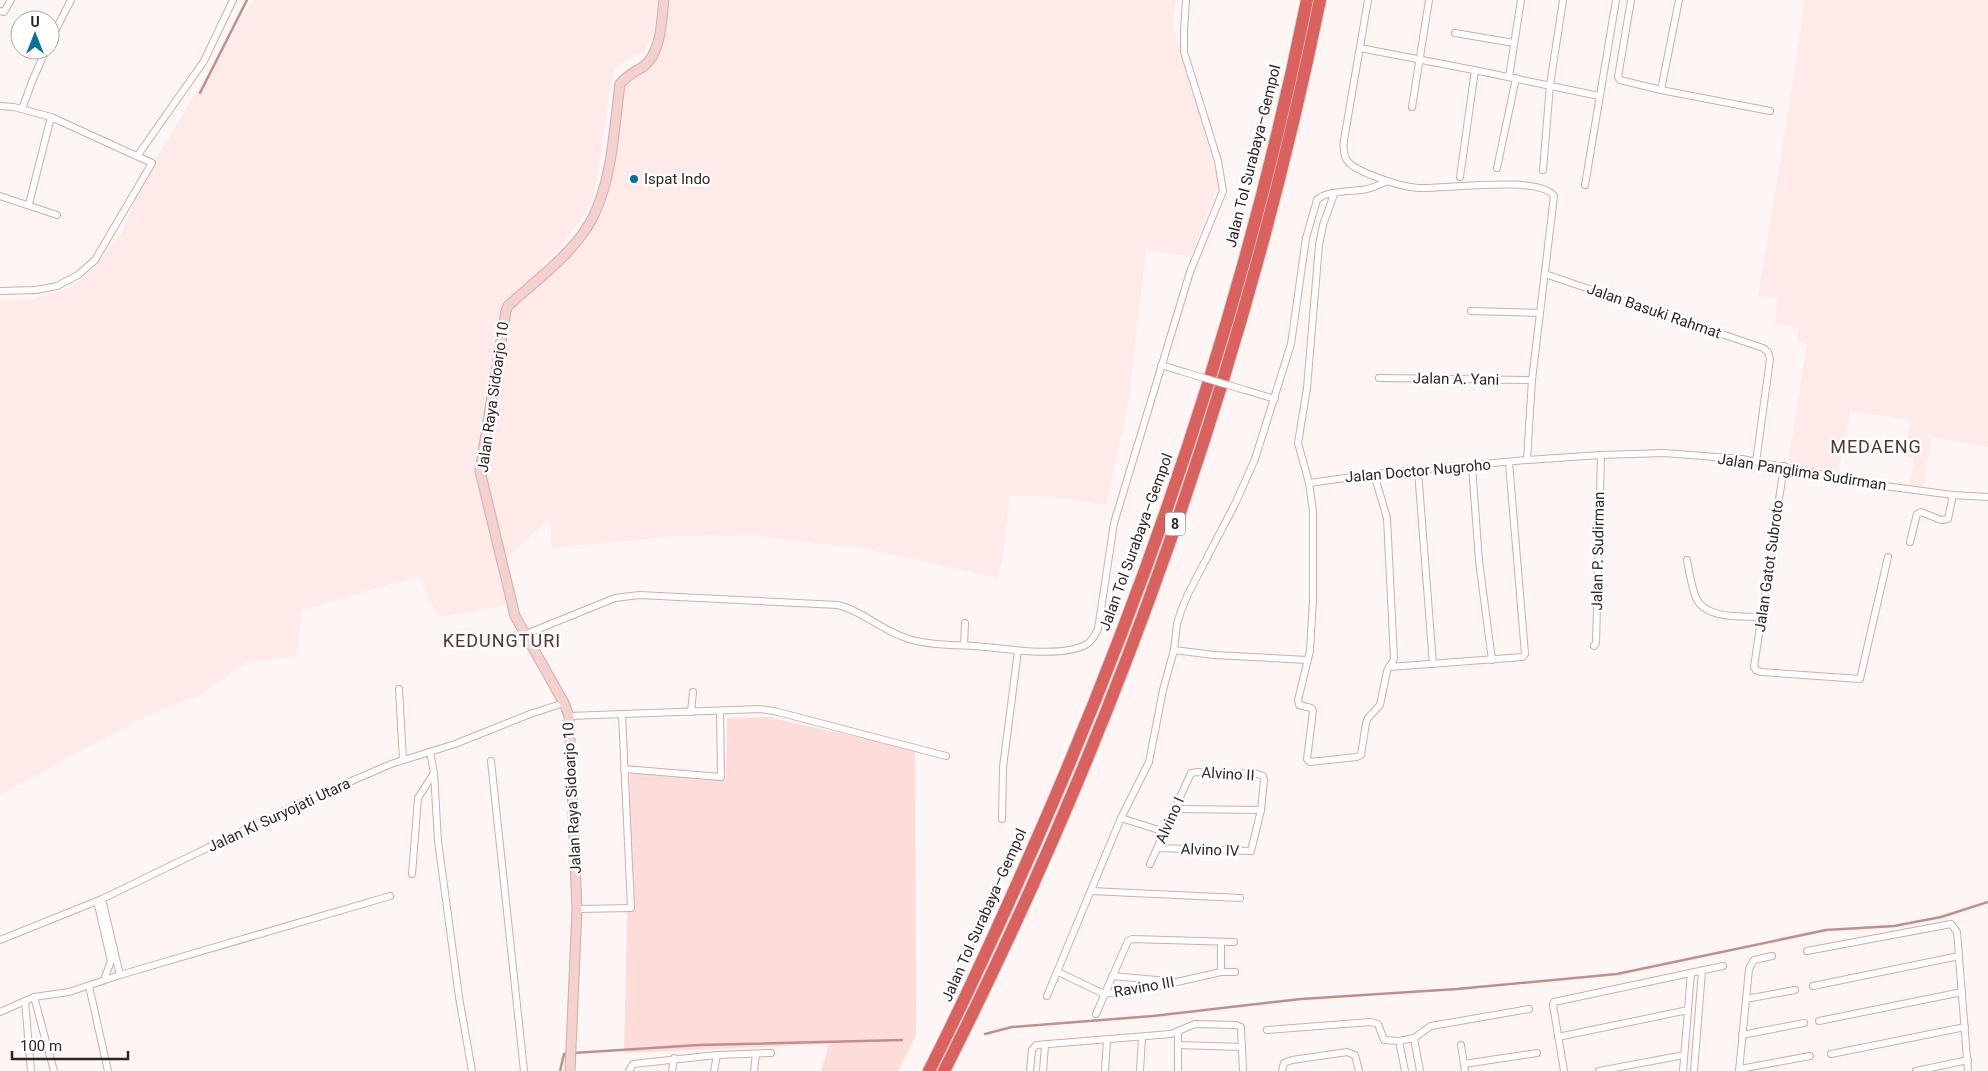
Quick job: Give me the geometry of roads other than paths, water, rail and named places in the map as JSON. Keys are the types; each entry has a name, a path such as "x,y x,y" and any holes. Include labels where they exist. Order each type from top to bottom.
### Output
{"highway":[{"name":"Jalan Tol Surabaya–Gempol","path":"929,1071 1009,903 1062,782 1112,659 1158,535 1200,409 1238,283 1272,155 1307,0"},
{"name":"Jalan Tol Surabaya–Gempol","path":"944,1071 1029,893 1087,758 1141,620 1190,482 1234,341 1274,199 1320,0"}],"street":[{"path":"0,11 4,12 11,0"},
{"path":"60,21 71,0"},
{"path":"139,156 204,62 233,0"},
{"name":"Jalan Raya Sidoarjo 10","path":"572,1068 571,1046 577,909 569,716 564,703 515,616 480,471 506,311 508,306 565,253 586,229 594,214 608,172 620,84 625,76 644,66 652,58 656,50 664,0"},
{"path":"526,634 615,598 628,595 838,605 854,610 882,628 909,639 1018,651 1054,651 1087,644 1093,639 1098,628 1114,523 1190,272 1223,191 1218,160 1184,52 1186,0"},
{"path":"1368,0 1344,140 1343,153 1348,162 1358,170 1386,182 1417,188 1500,184 1530,186 1552,193 1554,199 1532,380 1527,460"},
{"path":"1412,107 1428,0"},
{"path":"1497,168 1512,78 1514,43 1521,0"},
{"path":"1543,170 1550,85 1564,0"},
{"path":"1585,185 1616,0"},
{"path":"1631,0 1619,79 1623,82 1660,90 1770,111"},
{"path":"1660,90 1679,0"},
{"path":"1455,33 1514,43"},
{"path":"1360,48 1599,96"},
{"path":"22,109 42,60"},
{"path":"1460,177 1475,70"},
{"path":"0,106 22,109 51,117 149,160 152,164 95,260 78,275 57,286 36,290 0,291"},
{"path":"29,204 51,117"},
{"path":"1047,996 1121,818 1149,762 1181,611 1240,493 1275,398 1292,344 1302,260 1314,209 1320,197 1369,189 1386,182"},
{"path":"1334,194 1323,225 1319,246 1307,388 1299,435 1300,453 1309,483 1313,511 1313,600 1310,651 1298,702 1299,705 1311,708 1314,711 1307,759 1310,762 1361,755 1366,723 1368,718 1380,706 1390,667 1394,659 1388,530 1385,510 1374,474"},
{"path":"0,196 29,204 56,215"},
{"name":"Jalan Basuki Rahmat","path":"1545,274 1763,348 1768,352 1770,359 1756,462"},
{"path":"1471,311 1540,313"},
{"path":"1161,365 1275,398"},
{"name":"Jalan A. Yani","path":"1379,378 1532,380"},
{"name":"Jalan Panglima Sudirman","path":"1527,460 1664,453 1756,462 1877,485 1952,495 1988,497"},
{"name":"Jalan P. Sudirman","path":"1594,646 1596,643 1601,455"},
{"name":"Jalan Doctor Nugroho","path":"1309,483 1374,474 1527,460"},
{"path":"1390,667 1492,660 1523,657 1525,654 1509,463"},
{"path":"1472,466 1479,561 1492,660"},
{"name":"Jalan Gatot Subroto","path":"1784,466 1754,666 1756,670 1860,679 1888,557"},
{"path":"1418,471 1433,664"},
{"path":"1910,542 1917,514 1921,512 1941,520 1948,519 1952,495"},
{"path":"1687,560 1695,596 1704,606 1717,614 1762,617"},
{"path":"964,645 965,623"},
{"path":"1174,650 1214,655 1307,660"},
{"path":"1002,819 1003,767 1018,651"},
{"path":"399,689 403,760"},
{"path":"692,712 693,692"},
{"name":"Jalan KI Suryojati Utara","path":"0,940 99,900 296,805 403,760 455,744 530,714 564,703"},
{"path":"569,716 774,711 946,756"},
{"path":"624,769 721,777 720,712"},
{"path":"577,909 631,908 622,714"},
{"path":"430,752 434,774 438,841 459,997 472,1071"},
{"path":"491,761 524,1071"},
{"name":"Alvino II","path":"1189,776 1197,772 1261,775 1264,780 1262,810"},
{"path":"412,874 418,798 434,774"},
{"name":"Alvino I","path":"1150,864 1189,776"},
{"path":"1176,809 1262,810"},
{"name":"Alvino IV","path":"1158,848 1249,851 1252,849 1262,810"},
{"path":"1121,818 1165,832"},
{"path":"1091,891 1240,898"},
{"path":"0,1012 34,997 89,986 120,975 390,896"},
{"path":"99,900 120,975"},
{"path":"99,900 111,961 104,980"},
{"path":"1806,951 1951,924 1957,932 1968,1071"},
{"path":"1096,1014 1126,942 1130,940 1234,942"},
{"path":"1221,942 1221,972"},
{"path":"1772,956 1754,960 1749,969 1739,1070 1810,1056"},
{"path":"1813,986 1959,956"},
{"path":"1564,1071 1554,1002 1723,966"},
{"path":"1694,1071 1702,971"},
{"name":"Ravino III","path":"1058,972 1104,994 1159,986 1221,972 1235,972"},
{"path":"1683,1071 1691,973"},
{"path":"1112,976 1172,982"},
{"path":"89,986 108,1071"},
{"path":"1746,999 1795,990"},
{"path":"1819,1021 1962,992"},
{"path":"34,997 54,1071"},
{"path":"25,1001 31,1071"},
{"path":"1267,1030 1371,1022 1378,1024 1384,1040 1399,1041 1414,1038 1430,1026 1529,1009"},
{"path":"1558,1037 1688,1010"},
{"path":"1742,1035 1804,1023"},
{"path":"1030,1071 1032,1050 1035,1046 1142,1038 1178,1032 1195,1024 1239,1025 1242,1033 1242,1071"},
{"path":"1832,1054 1965,1027"},
{"path":"1178,1032 1178,1071"},
{"path":"1140,1071 1142,1038"},
{"path":"1414,1038 1420,1071"},
{"path":"1105,1071 1107,1040"},
{"path":"1399,1041 1405,1071"},
{"path":"1043,1071 1045,1045"},
{"path":"1178,1045 1242,1047"},
{"path":"1461,1045 1464,1068 1536,1053"},
{"path":"1282,1071 1284,1063 1292,1060 1347,1052 1355,1055 1359,1071"},
{"path":"629,1071 633,1064 674,1058 717,1054 771,1054"},
{"path":"714,1071 717,1054"},
{"path":"754,1071 756,1054"},
{"path":"1598,1071 1684,1055"},
{"path":"672,1071 674,1058"},
{"path":"1916,1071 1968,1060"}],"waterway":[{"path":"200,93 247,0"},
{"path":"985,1034 1012,1027 1153,1016 1301,999 1457,989 1617,974 1826,930 1894,926 1941,917 1988,902"},
{"path":"573,1053 699,1045 902,1040"},
{"path":"560,1071 564,1054 568,1054"}],"place":[{"name":"Ispat Indo","path":"634,179"}],"district":[{"name":"MEDAENG","path":"1876,447"},
{"name":"KEDUNGTURI","path":"502,641"}]}
